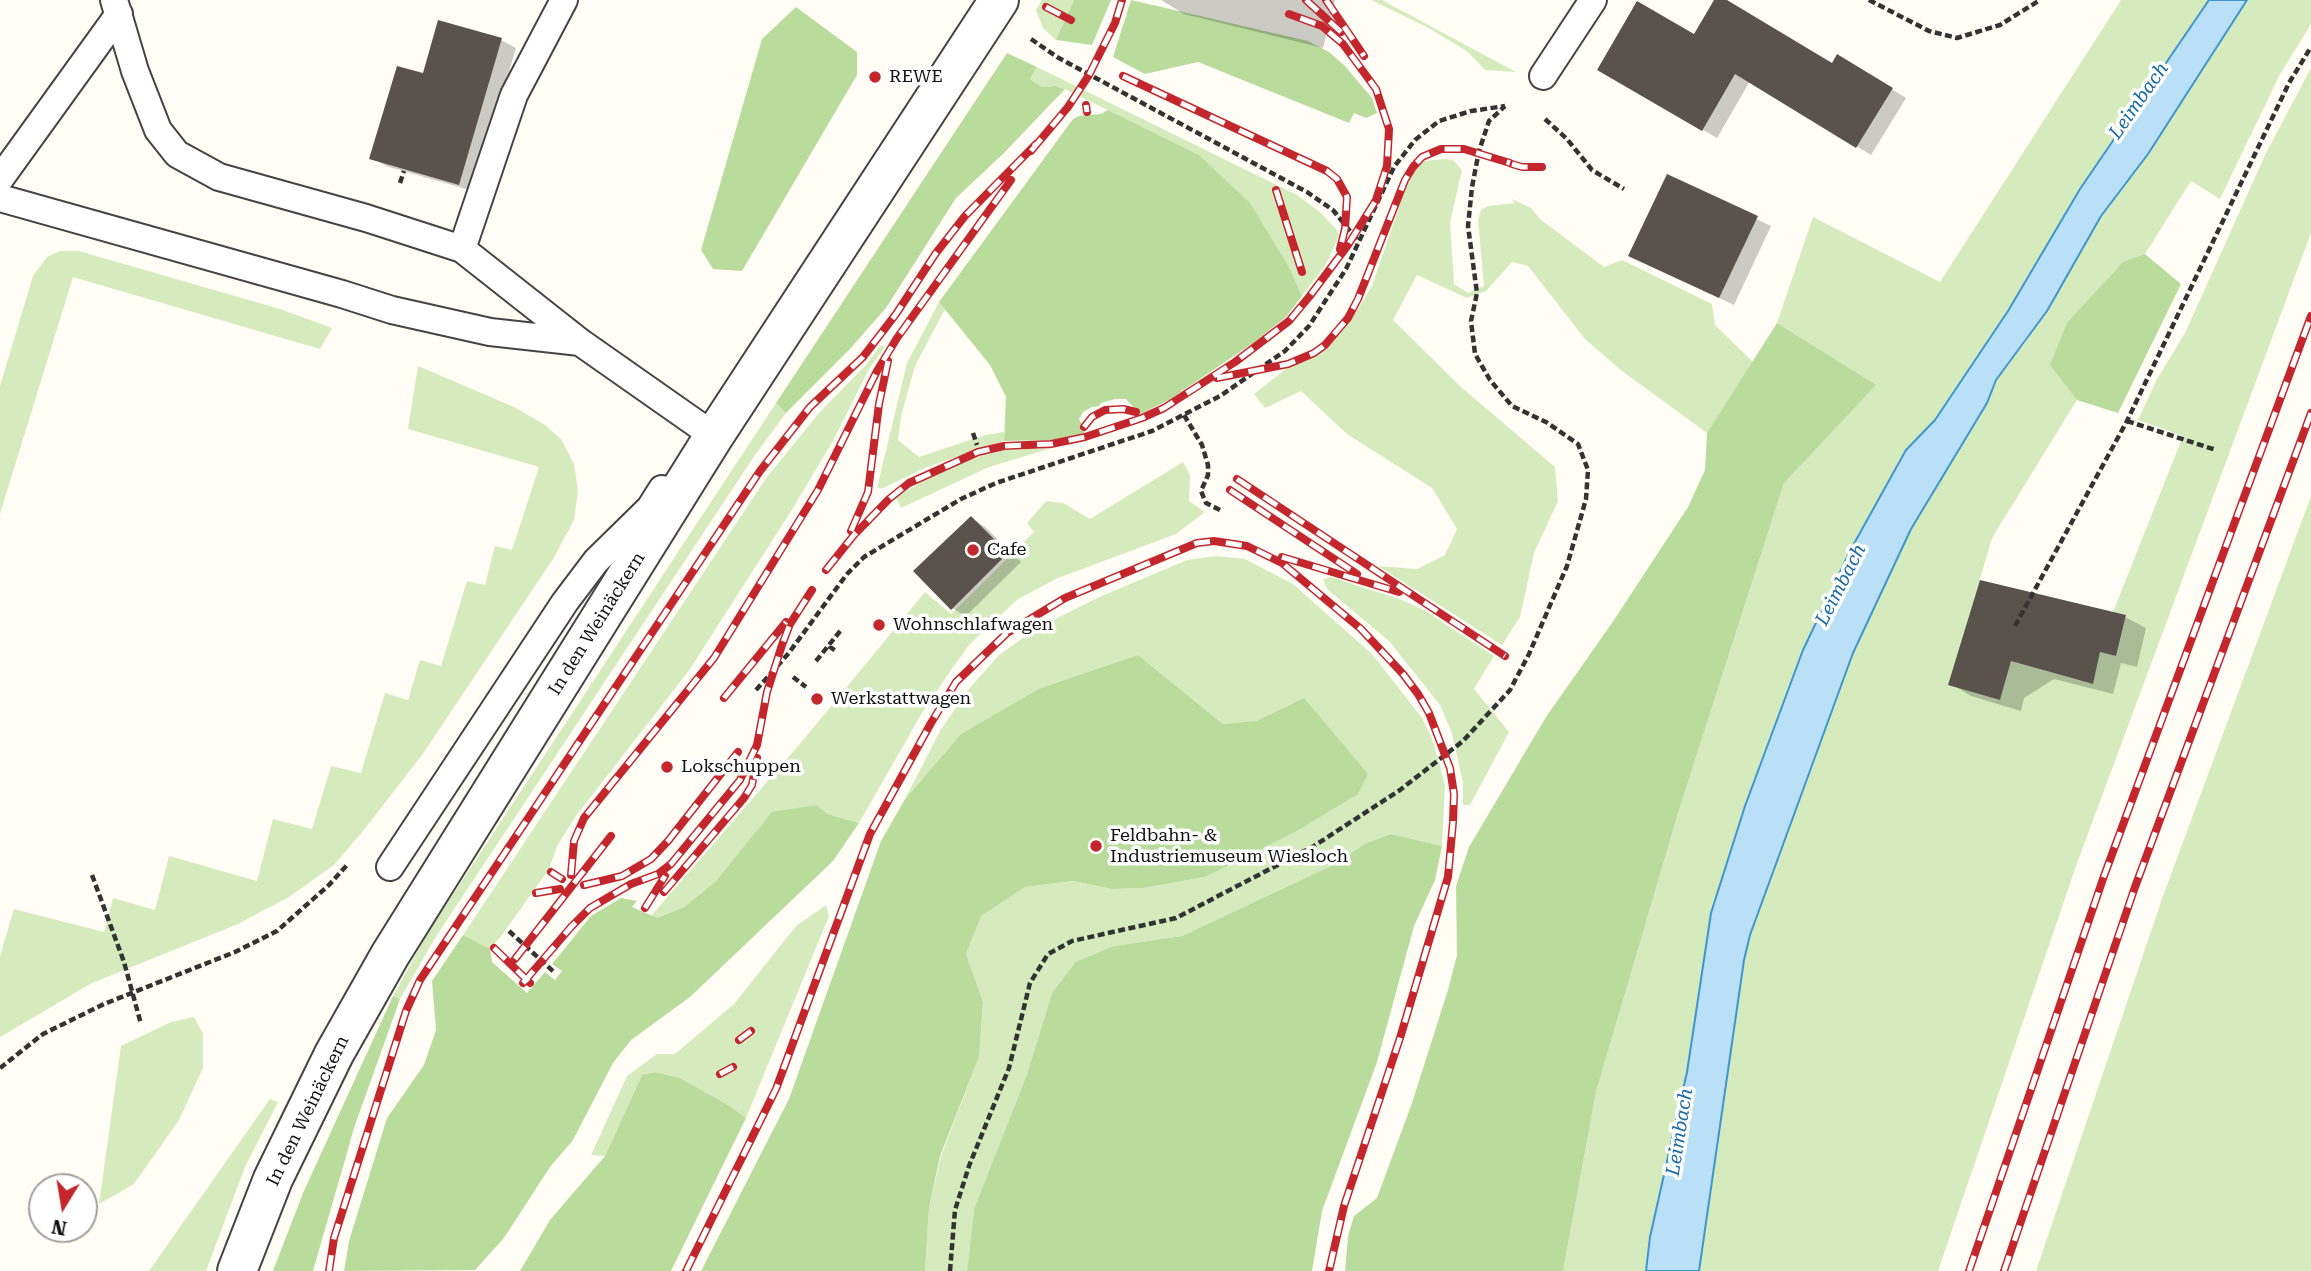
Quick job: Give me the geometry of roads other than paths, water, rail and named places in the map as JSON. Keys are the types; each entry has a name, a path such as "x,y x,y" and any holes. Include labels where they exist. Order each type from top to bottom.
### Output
{"street":[{"name":"In den Weinäckern","path":"237,1271 273,1179 327,1066 390,955 708,431 991,4"}],"lane":[{"path":"462,249 514,95 565,0"},
{"path":"1543,76 1593,0"},
{"path":"116,7 135,71 158,130 177,154 219,177 366,218 462,249 580,342 708,431 650,508 596,561 565,602 390,867"},
{"path":"0,179 116,7"},
{"path":"0,198 392,310 490,332 580,342"}],"water":[{"name":"Leimbach","path":"2209,0 2247,0 2148,154 2101,216 2047,311 1996,380 1987,403 1911,529 1853,653 1750,935 1744,960 1699,1271 1646,1271 1650,1237 1687,1072 1711,913 1745,806 1803,650 1851,549 1906,450 1935,420 2008,311 2080,189"}],"railway":[{"path":"1031,151 1068,107 1089,75 1115,23 1122,0"},
{"path":"1306,0 1341,32"},
{"path":"1326,0 1364,56"},
{"path":"1046,7 1071,20"},
{"path":"826,570 854,535 889,499 909,483 978,452 1004,446 1051,444 1085,437 1164,408 1235,362 1289,321 1309,297 1348,245 1376,200 1387,166 1389,129 1376,89 1343,44 1322,26 1289,14"},
{"path":"1123,76 1327,171 1337,179 1347,197 1345,229 1340,249"},
{"path":"1086,105 1087,112"},
{"path":"329,1271 334,1238 406,1011 420,980 760,471 810,407 863,357 965,216 1036,144"},
{"path":"1217,378 1288,364 1325,345 1348,318 1358,299 1405,180 1422,157 1441,149 1464,149 1510,163"},
{"path":"1512,164 1542,167"},
{"path":"571,875 574,841 584,818 714,658 818,490 877,371 897,338 1011,180"},
{"path":"1276,190 1302,272"},
{"path":"1969,1271 2104,876 2311,316"},
{"path":"851,531 868,492 879,404 888,361"},
{"path":"1084,427 1092,417 1105,410 1123,409 1136,412"},
{"path":"2004,1271 2135,887 2311,413"},
{"path":"1237,479 1505,656"},
{"path":"1230,490 1357,574"},
{"path":"686,1271 776,1089 870,834 956,682 1007,633 1065,598 1197,543 1214,541 1247,546 1282,563 1361,629 1418,694 1429,713 1450,768 1454,794 1448,877 1400,1038 1344,1206 1329,1271"},
{"path":"1282,557 1399,592"},
{"path":"523,983 590,908 631,884 658,874 671,864 740,780 757,745 767,692 782,645 790,624 812,590"},
{"path":"724,698 786,622"},
{"path":"584,885 622,876 651,859 738,752"},
{"path":"664,892 744,798 752,785 757,758"},
{"path":"515,959 611,836"},
{"path":"551,872 562,879"},
{"path":"645,908 665,876"},
{"path":"536,893 560,889"},
{"path":"494,948 530,983"},
{"path":"739,1040 751,1031"},
{"path":"720,1074 733,1067"}],"place":[{"name":"REWE","path":"875,77"},
{"name":"Cafe","path":"973,550"},
{"name":"Wohnschlafwagen","path":"879,625"},
{"name":"Werkstattwagen","path":"817,699"},
{"name":"Lokschuppen","path":"667,767"},
{"name":"Feldbahn- & Industriemuseum Wiesloch","path":"1096,846"}]}
